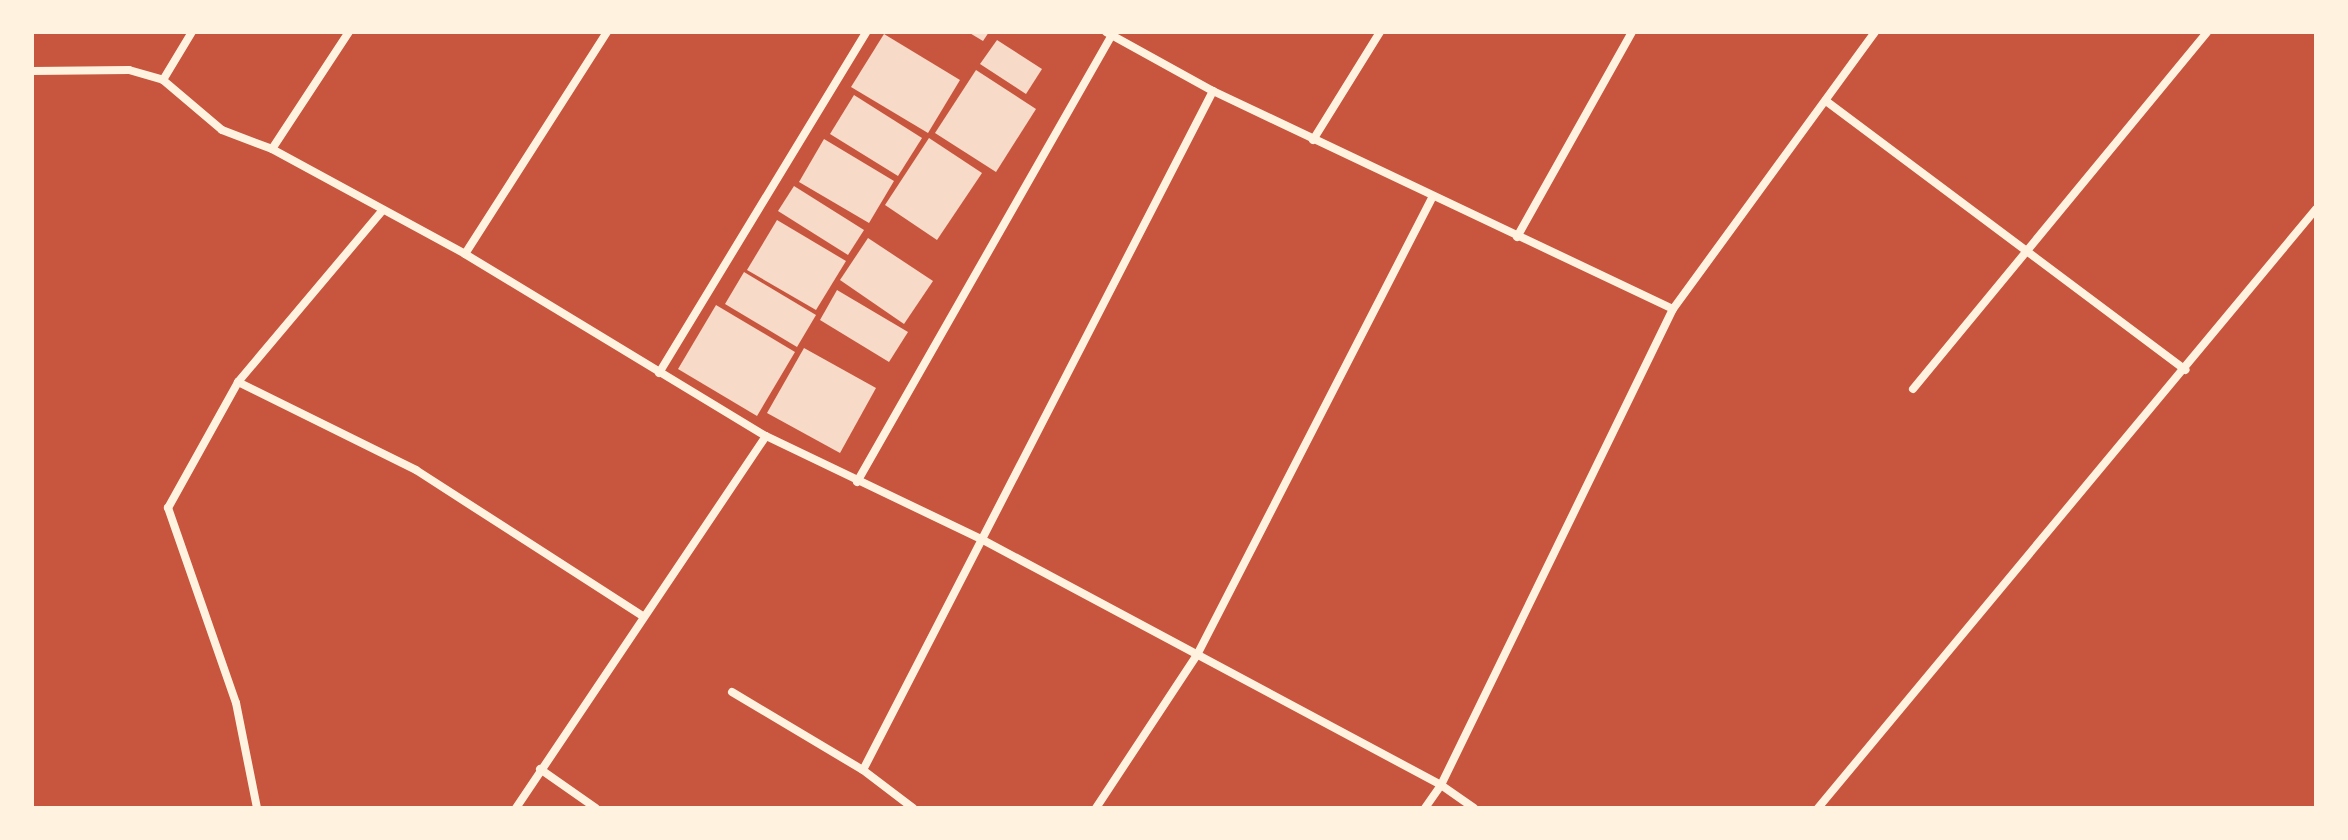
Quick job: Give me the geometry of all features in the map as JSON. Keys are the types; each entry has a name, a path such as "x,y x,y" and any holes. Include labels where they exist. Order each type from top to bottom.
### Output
{"street":[{"path":"163,80 192,32"},
{"path":"272,149 349,32"},
{"path":"465,254 607,32"},
{"path":"659,373 866,32"},
{"path":"1313,140 1380,32"},
{"path":"1517,237 1632,32"},
{"path":"1425,808 1441,785 1673,309 1875,32"},
{"path":"1913,389 2207,32"},
{"path":"857,482 1110,33 1213,91 1673,309"},
{"path":"32,71 129,70 163,80 222,130 272,149 465,254 766,436 983,540 1441,785 1474,808"},
{"path":"863,770 1213,91"},
{"path":"1826,101 2185,370"},
{"path":"1096,808 1197,655 1433,196"},
{"path":"1818,808 2316,209"},
{"path":"257,808 236,703 168,508 238,382 383,210"},
{"path":"238,382 416,470 641,615"},
{"path":"516,808 641,615 766,436"},
{"path":"732,692 863,770 913,808"},
{"path":"540,769 596,808"}],"building":[{"path":"968,32 989,32 983,41"},
{"path":"884,34 960,80 928,133 851,87"},
{"path":"997,40 1042,69 1026,94 980,64"},
{"path":"976,70 1036,109 996,172 935,133"},
{"path":"854,95 922,138 898,176 830,134"},
{"path":"929,138 982,173 937,240 885,205"},
{"path":"824,139 894,181 869,223 799,182"},
{"path":"794,186 864,230 848,255 778,211"},
{"path":"777,220 846,261 816,310 747,270"},
{"path":"868,238 933,281 904,324 840,280"},
{"path":"744,272 816,315 797,347 725,304"},
{"path":"837,290 908,332 889,362 820,320"},
{"path":"716,305 795,352 757,416 678,369"},
{"path":"804,348 876,388 840,453 767,413"}]}
